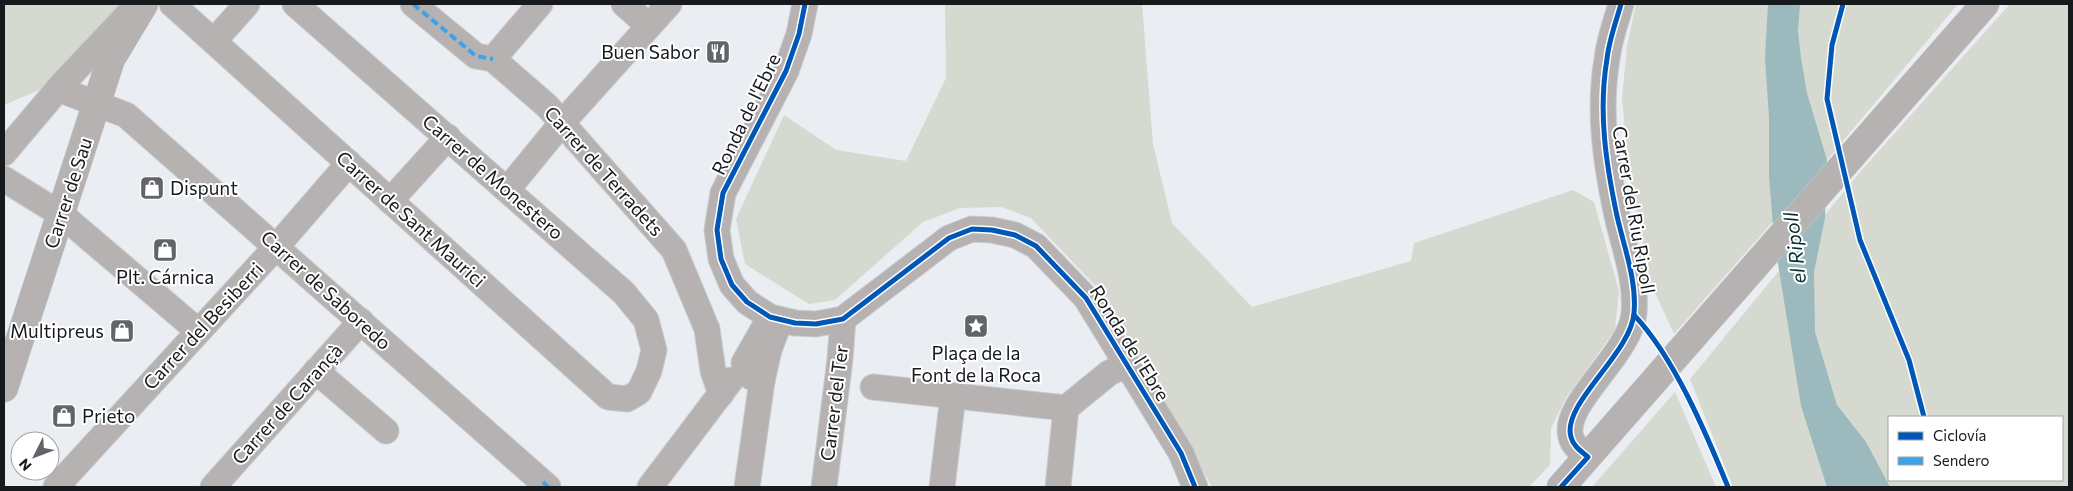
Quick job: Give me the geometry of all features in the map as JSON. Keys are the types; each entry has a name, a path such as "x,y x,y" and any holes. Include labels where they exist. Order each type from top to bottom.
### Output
{"street":[{"path":"4,153 58,89 138,4"},
{"name":"Carrer de Sau","path":"4,388 62,215 111,59 144,4"},
{"name":"Carrer de Sant Maurici","path":"172,4 608,397 627,399 639,392 650,371"},
{"path":"214,41 247,4"},
{"name":"Carrer de Monestero","path":"296,4 624,293 646,320 654,350 650,371"},
{"name":"Carrer de Terradets","path":"413,4 476,56 493,59 547,106 674,250 707,330 713,371 721,394"},
{"path":"624,4 649,26"},
{"path":"507,190 561,124 669,4"},
{"name":"Ronda de l'Ebre","path":"805,4 799,34 786,71 724,193 717,230 721,259 732,285 747,302 776,318 816,324 843,319 949,238 972,229 992,230 1015,235 1036,246 1056,264 1086,298 1128,364 1181,454 1194,487"},
{"name":"Carrer del Riu Ripoll","path":"1588,457 1575,445 1571,438 1569,425 1574,411 1632,328 1635,309 1634,289 1604,148 1603,85 1607,57 1621,4"},
{"path":"1561,487 1985,4"},
{"path":"493,59 536,5"},
{"name":"Carrer de Saboredo","path":"58,89 126,115 277,246 544,486"},
{"path":"390,201 448,137"},
{"name":"Carrer del Besiberri","path":"56,487 277,246 348,163"},
{"path":"4,180 62,215 198,331"},
{"path":"650,487 776,318"},
{"path":"747,487 762,381 776,318"},
{"name":"Carrer del Ter","path":"824,487 840,359 843,319"},
{"name":"Carrer de Carançà","path":"213,487 361,321"},
{"path":"744,363 751,376 762,381"},
{"path":"1058,487 1066,408 1109,373 1128,364"},
{"path":"316,371 386,432"},
{"path":"873,387 1066,408"},
{"path":"942,487 953,396"},
{"path":"1176,487 1181,454"}],"shaded area":[{"path":"4,4 126,4 46,87 4,105"},
{"path":"945,4 1142,4 1153,144 1172,223 1252,307 1411,261 1414,243 1573,190 1594,202 1619,291 1615,330 1566,398 1551,428 1550,465 1529,487 1212,487 1103,294 1031,218 1001,207 960,208 923,222 835,300 809,304 745,264 736,219 784,115 836,150 906,161 946,78"},
{"path":"1636,4 1958,4 1827,160 1674,334 1651,284 1629,173 1622,98 1627,46"},
{"path":"2010,4 2069,4 2069,487 1733,487 1690,379 1861,171"},
{"path":"1675,392 1716,487 1592,487"}],"water":[{"name":"el Ripoll","path":"1768,4 1800,4 1798,31 1807,93 1827,160 1825,218 1814,272 1815,332 1837,405 1866,442 1890,487 1827,487 1801,406 1774,239 1769,176 1769,118 1765,57"}],"marked path":[{"path":"413,4 476,56 493,59"},
{"path":"543,482 548,487"}],"cycle path":[{"path":"805,4 799,34 786,71 723,193 717,230 721,259 732,285 747,302 770,317 795,323 816,324 843,319 949,238 972,229 992,230 1015,235 1036,246 1086,298 1181,453 1195,487"},
{"path":"1561,487 1588,457 1575,446 1571,437 1571,424 1576,409 1621,345 1630,329 1634,313 1632,276 1613,196 1603,118 1604,79 1608,52 1621,4"},
{"path":"1843,4 1832,45 1827,99 1860,240 1909,360 1924,416"},
{"path":"1634,315 1649,332 1676,374 1710,443 1728,487"}],"place":[{"name":"Buen Sabor","path":"718,52"},
{"name":"Dispunt","path":"152,188"},
{"name":"Plt. Cárnica","path":"165,250"},
{"name":"Plaça de la Font de la Roca","path":"976,326"},
{"name":"Multipreus","path":"122,331"},
{"name":"Prieto","path":"64,416"}]}
